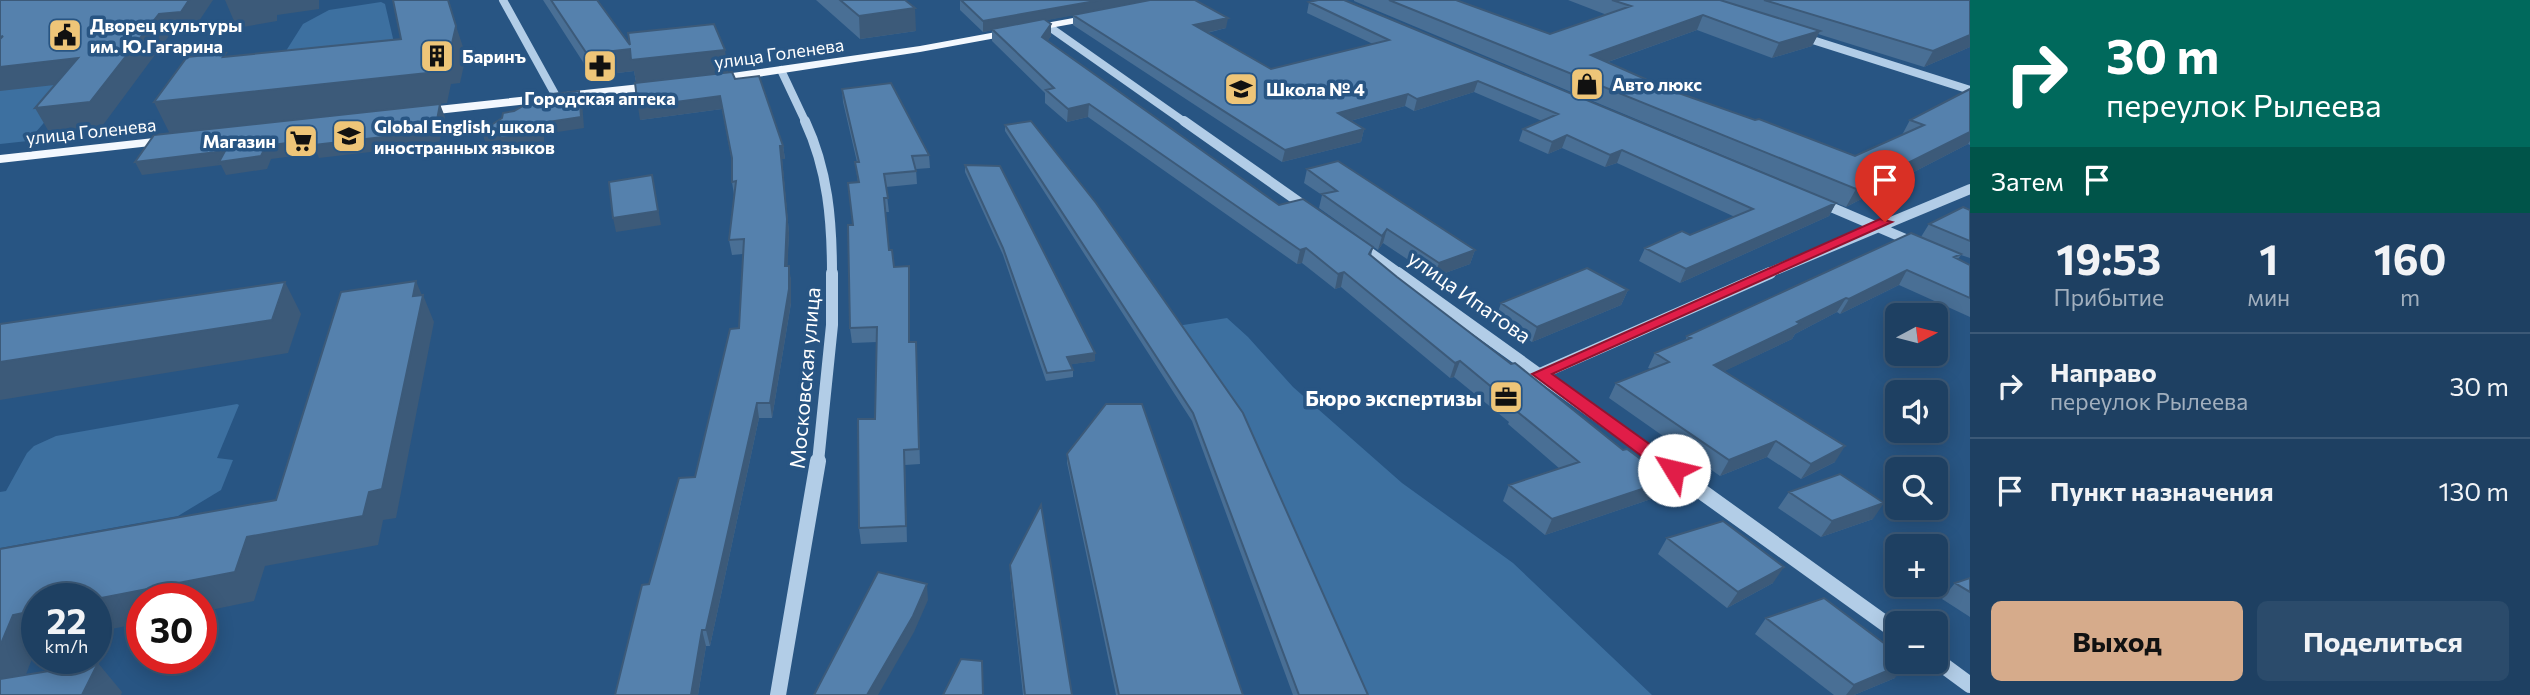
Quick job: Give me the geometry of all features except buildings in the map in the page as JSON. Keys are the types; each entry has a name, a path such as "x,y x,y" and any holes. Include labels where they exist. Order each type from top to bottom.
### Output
{"main road":[{"name":"улица Голенева","path":"702,81 781,71 1104,15"},
{"path":"405,114 677,84"},
{"name":"улица Голенева","path":"0,159 184,139"}],"street":[{"path":"503,0 556,96"},
{"path":"1048,26 1318,216"},
{"path":"1794,33 1965,88 1970,82"},
{"name":"Московская улица","path":"778,695 817,471 832,325 832,224 820,151 781,71"},
{"path":"1540,374 1876,226 1970,189"},
{"path":"1811,199 1923,247"},
{"name":"улица Ипатова","path":"1352,239 1885,623"},
{"path":"1948,669 1970,685"}],"shaded area":[{"path":"381,2 385,4 395,47 279,62 303,24 329,10"},
{"path":"106,52 28,141 0,144 0,64"},
{"path":"1227,318 1293,387 1402,483 1513,563 1652,695 1360,695 1177,326"},
{"path":"239,405 217,458 233,460 221,490 178,516 0,548 0,492 6,491 27,453 34,446 56,436"}],"place":[{"name":"Дворец культуры им. Ю.Гагарина","path":"65,35"},
{"name":"Баринъ","path":"437,56"},
{"name":"Городская аптека","path":"600,66"},
{"name":"Авто люкс","path":"1587,84"},
{"name":"Школа № 4","path":"1241,89"},
{"name":"Global English, школа иностранных языков","path":"349,136"},
{"name":"Магазин","path":"301,141"},
{"name":"Бюро экспертизы","path":"1506,397"}],"route":[{"path":"1674,470 1540,374 1885,222"}]}
